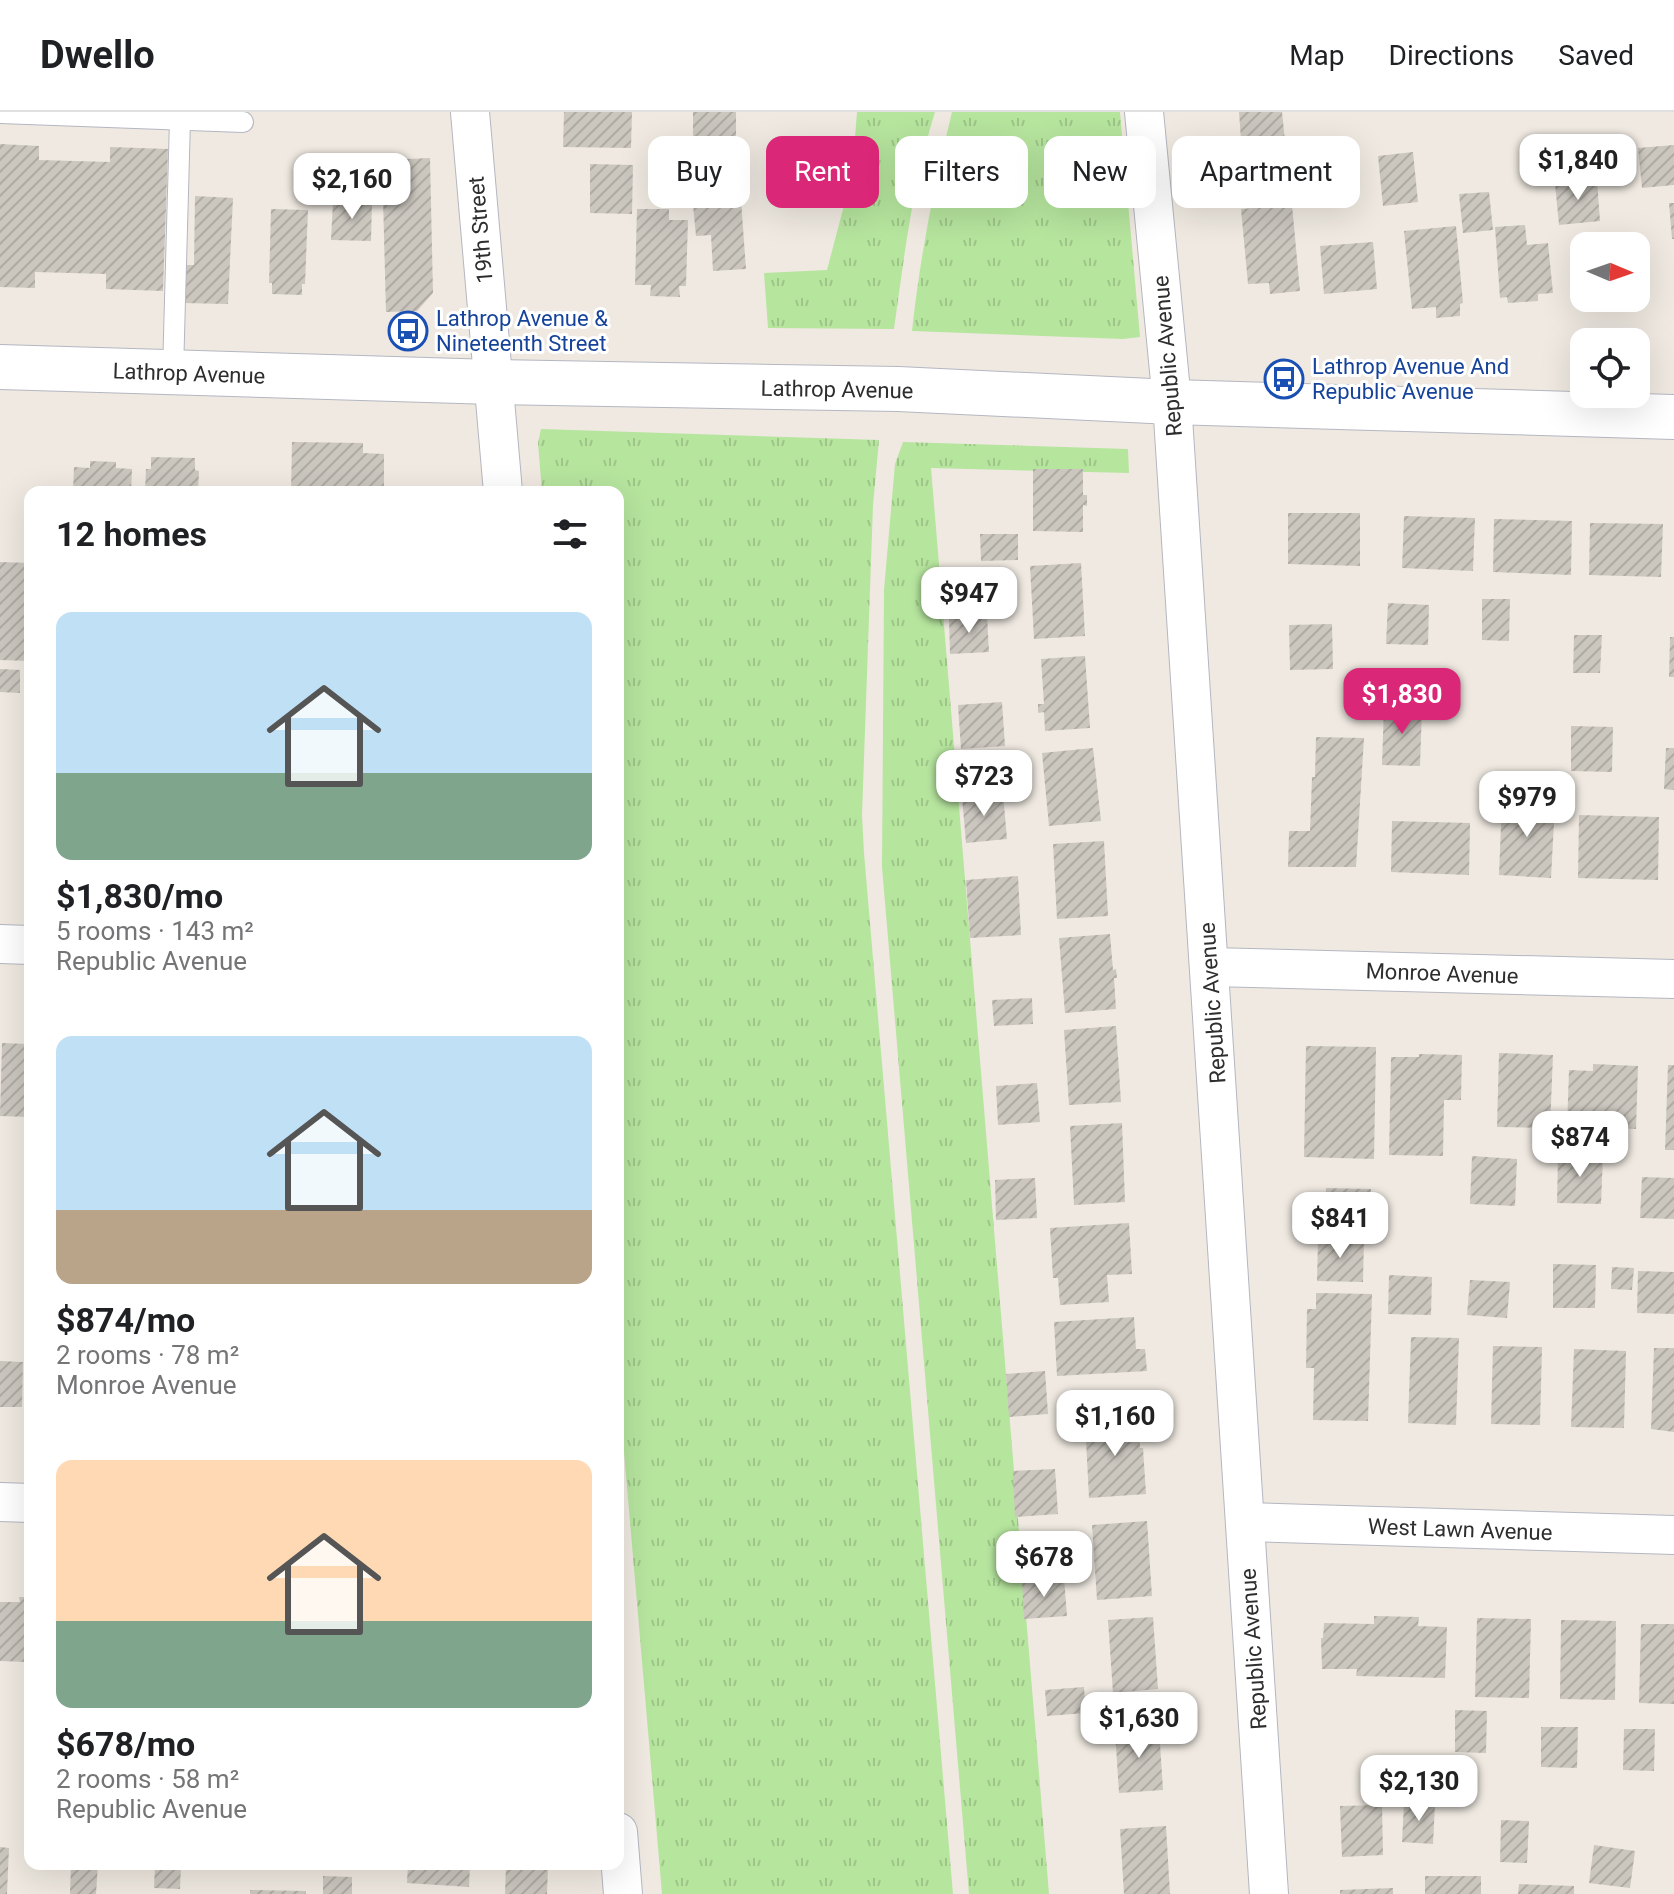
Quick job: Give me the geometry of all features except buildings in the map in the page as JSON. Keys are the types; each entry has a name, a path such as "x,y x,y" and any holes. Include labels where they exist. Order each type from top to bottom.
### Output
{"street":[{"name":"19th Street","path":"470,112 502,486"},
{"name":"Republic Avenue","path":"1144,112 1172,402 1269,1894"},
{"name":"Lathrop Avenue","path":"0,367 493,382 898,389 1172,402 1674,417"},
{"path":"0,944 24,945"},
{"name":"Monroe Avenue","path":"1210,967 1674,979"},
{"path":"0,1502 24,1503"},
{"name":"West Lawn Avenue","path":"1245,1522 1674,1535"},
{"path":"621,1870 623,1894"}],"lane":[{"path":"0,113 243,122"},
{"path":"173,372 180,120"}],"green space":[{"path":"857,112 935,112 928,136 895,136 895,208 912,208 894,329 768,328 764,273 827,270 843,208 879,208 879,136 855,136"},
{"path":"952,112 1120,112 1122,136 1044,136 1044,208 1129,208 1140,337 1123,339 912,331 931,208 1028,208 1028,136 946,136"},
{"path":"541,429 879,440 873,505 862,815 953,1894 662,1894 624,1452 624,486 542,486 538,443"},
{"path":"903,442 1128,449 1129,473 931,468 1049,1894 969,1894 882,867 884,590 895,464"}],"place":[{"name":"Lathrop Avenue & Nineteenth Street","path":"408,331"},
{"name":"Lathrop Avenue And Republic Avenue","path":"1284,379"}]}
